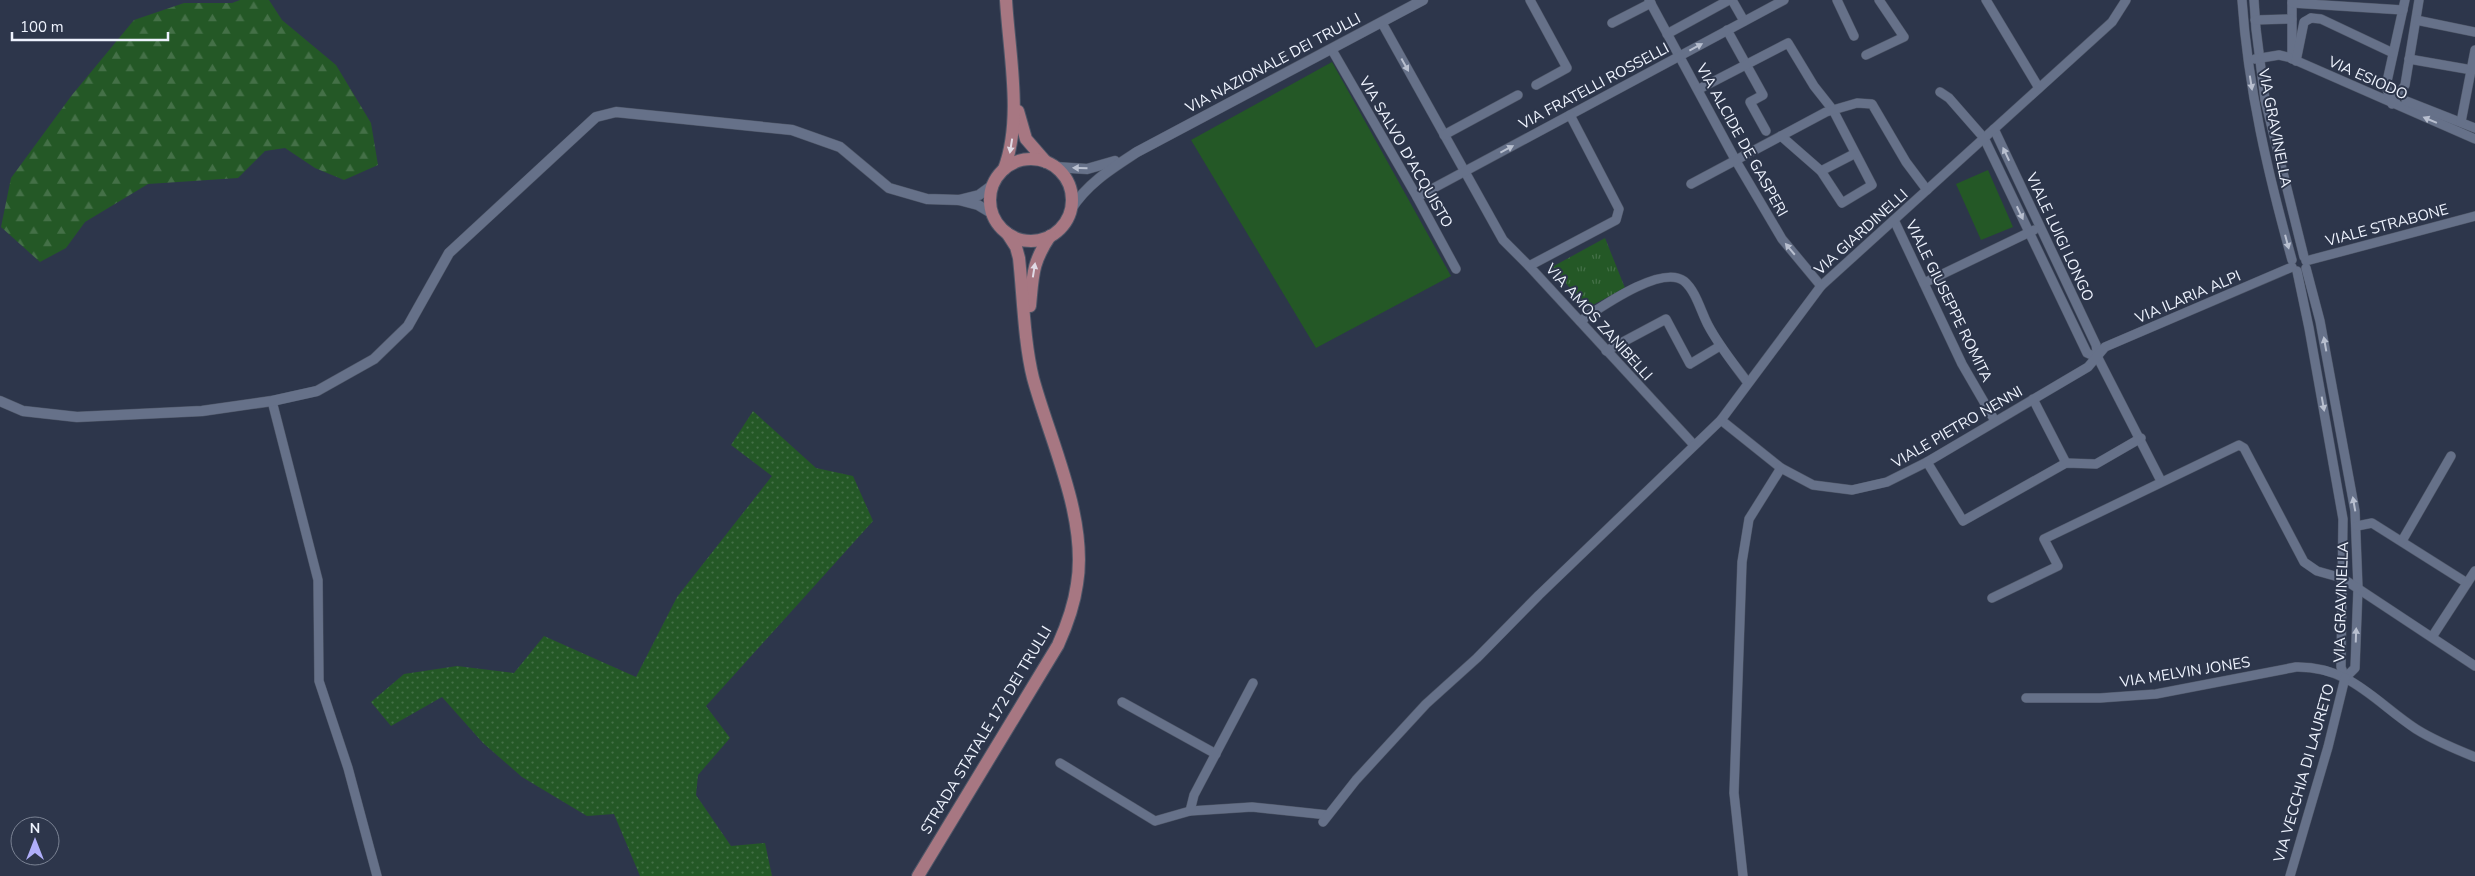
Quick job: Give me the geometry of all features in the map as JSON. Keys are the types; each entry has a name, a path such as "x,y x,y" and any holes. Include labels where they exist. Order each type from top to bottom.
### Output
{"main road":[{"path":"993,214 990,202 994,184 1004,169 1012,142 1012,86 1006,0"},
{"path":"1012,86 1026,139 1035,151 1067,181 1070,190 1071,209"},
{"path":"1004,169 1020,161 1030,160 1051,165"},
{"name":"STRADA STATALE 172 DEI TRULLI","path":"1028,336 1034,266 1037,257 1050,236 1064,224 1071,209"},
{"name":"STRADA STATALE 172 DEI TRULLI","path":"918,876 1058,646 1070,616 1078,582 1079,549 1072,508 1033,377 1019,258 1007,233 1000,227 993,214"},
{"path":"1007,233 1023,240 1032,241 1050,236"}],"street":[{"name":"VIA NAZIONALE DEI TRULLI","path":"1051,165 1087,169 1102,166 1137,152 1423,0"},
{"path":"1530,0 1568,68 1536,85"},
{"path":"1667,34 1731,0 1744,21"},
{"name":"VIA FRATELLI ROSSELLI","path":"1417,197 1784,0"},
{"path":"1837,0 1854,36"},
{"path":"1866,55 1904,37 1879,0"},
{"path":"1986,0 2039,88"},
{"name":"VIA GIARDINELLI","path":"1190,811 1252,807 1325,819 1356,780 1426,704 1477,658 1721,420 1822,286 2112,22 2126,0"},
{"name":"VIA GRAVINELLA","path":"2242,0 2257,120 2270,178 2299,264 2320,321 2357,526 2358,588 2355,668 2345,678 2341,667 2343,519 2299,264 2259,59 2254,0"},
{"path":"2392,104 2386,86 2405,0"},
{"path":"2392,104 2404,85 2419,0"},
{"path":"1612,24 1650,2"},
{"name":"VIA ALCIDE DE GASPERI","path":"1650,2 1699,89 1736,161 1782,240 1822,286"},
{"path":"2294,60 2292,2 2403,10"},
{"path":"2310,18 2312,4"},
{"path":"2294,60 2304,22 2310,18 2321,19 2393,53"},
{"path":"2255,20 2292,19"},
{"path":"2416,20 2475,32"},
{"name":"VIA AMOS ZANIBELLI","path":"1382,23 1502,240 1529,266 1606,352 1694,445"},
{"path":"1727,30 1763,95 1750,102 1766,131"},
{"path":"1699,89 1788,43 1814,86 1833,110 1854,154 1872,185 1842,203 1822,171 1781,136"},
{"name":"VIA SALVO D'ACQUISTO","path":"1332,50 1417,197 1456,269"},
{"path":"2462,122 2471,92 2475,53"},
{"name":"VIA ESIODO","path":"2248,60 2279,55 2294,60 2475,139"},
{"path":"2409,59 2472,70"},
{"name":"VIALE LUIGI LONGO","path":"1940,92 1948,98 1984,138 2087,353 2098,358"},
{"path":"1444,135 1518,95"},
{"name":"VIA ESIODO","path":"2406,101 2475,128"},
{"path":"1691,184 1833,110 1857,102 1872,104 1906,162 1927,190"},
{"path":"0,401 23,411 44,415 77,417 202,411 272,401 317,391 374,359 408,326 449,253 596,117 616,112 792,130 840,147 889,188 927,199 960,200 978,205 993,214"},
{"path":"1529,266 1616,220 1620,209 1570,115"},
{"name":"VIALE LUIGI LONGO","path":"1994,128 2096,345 2098,358 2141,438 2161,482"},
{"name":"VIA NAZIONALE DEI TRULLI","path":"1071,209 1082,192 1137,152"},
{"path":"1822,171 1854,154"},
{"path":"960,200 979,195 994,184"},
{"name":"VIALE STRABONE","path":"2299,264 2475,216"},
{"name":"VIALE GIUSEPPE ROMITA","path":"1894,220 1962,364 1995,421"},
{"path":"1924,283 2041,227"},
{"name":"VIA ILARIA ALPI","path":"2098,358 2105,348 2299,264"},
{"path":"1580,321 1633,289 1655,279 1669,277 1684,281 1720,346 1748,383"},
{"path":"1606,352 1666,318 1690,364 1720,346"},
{"name":"VIALE PIETRO NENNI","path":"1721,420 1781,468 1813,485 1852,490 1887,482 1927,462 2088,367 2098,358"},
{"path":"2033,399 2066,463"},
{"path":"272,401 318,580 319,681 348,768 378,876"},
{"path":"1927,462 1963,521 2066,463 2096,464 2141,438"},
{"path":"1992,598 2058,566 2044,539 2239,445 2244,448 2304,562 2317,571 2342,578 2475,666"},
{"path":"2402,541 2451,456"},
{"path":"1742,876 1734,793 1742,562 1749,520 1781,468"},
{"path":"2357,526 2372,523 2467,583"},
{"path":"2432,637 2475,571"},
{"name":"VIA MELVIN JONES","path":"2026,698 2100,698 2156,694 2296,667 2316,667 2345,678 2371,694 2416,729 2445,745 2475,757"},
{"name":"VIA VECCHIA DI LAURETO","path":"2290,876 2328,747 2345,678"},
{"path":"1060,763 1155,821 1190,811 1194,795 1253,683"},
{"path":"1122,702 1216,754"}],"green space":[{"path":"240,0 269,0 282,20 336,65 371,123 378,165 344,180 315,168 285,148 265,151 238,178 148,184 85,222 66,248 40,262 1,227 11,178 72,95 134,20 184,3 232,3"},
{"path":"1332,62 1451,276 1316,348 1191,140"},
{"path":"1988,170 2013,227 1981,240 1956,184"},
{"path":"1605,238 1625,288 1587,308 1552,267"},
{"path":"753,411 816,468 853,476 873,521 706,706 730,738 698,775 696,795 731,846 765,843 772,876 640,876 614,814 587,816 522,777 483,743 442,697 391,726 371,702 404,674 457,666 514,673 544,636 636,677 677,597 772,476 731,445"}]}
